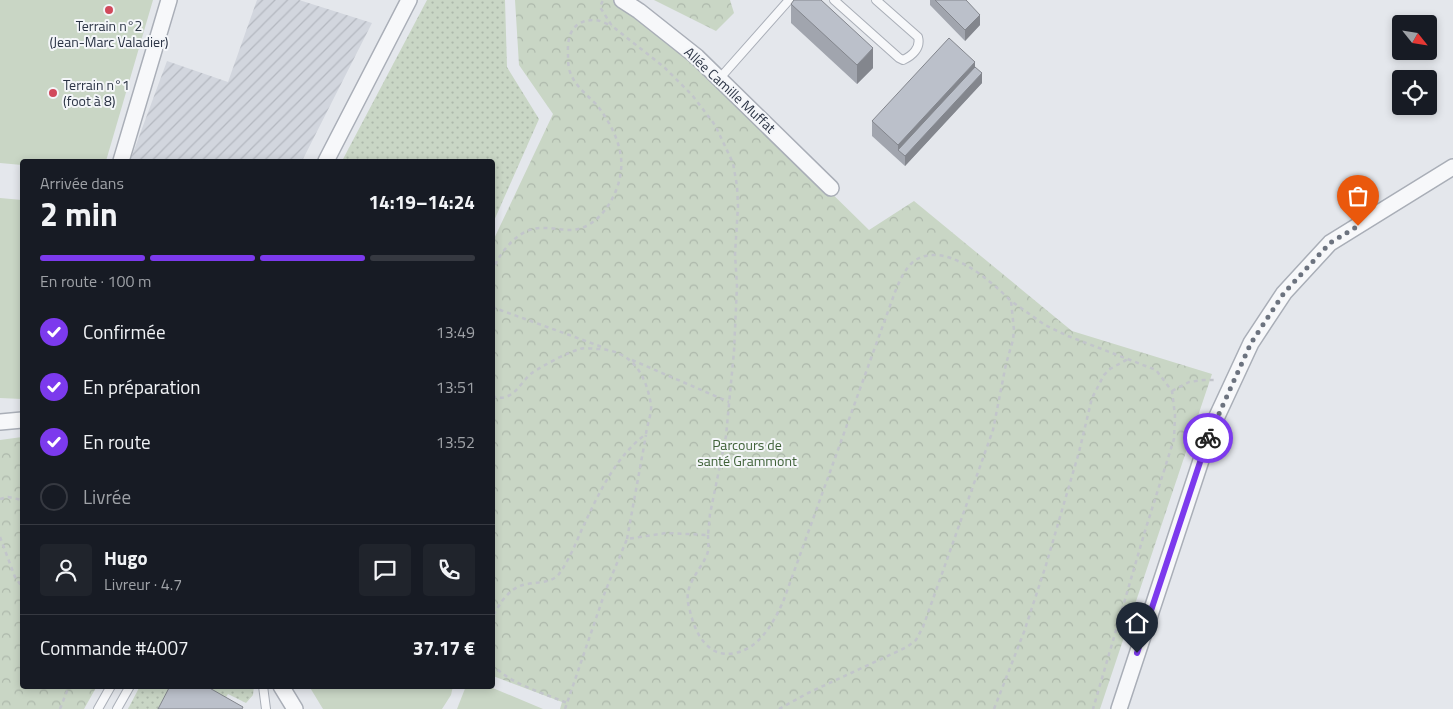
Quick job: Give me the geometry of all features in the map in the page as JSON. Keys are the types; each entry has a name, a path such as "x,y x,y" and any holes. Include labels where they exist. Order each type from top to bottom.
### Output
{"street":[{"path":"122,159 161,33 169,0"},
{"path":"327,159 409,0"},
{"name":"Allée Camille Muffat","path":"622,0 640,11 697,57 832,188"},
{"path":"1119,709 1212,428 1251,343 1284,293 1330,243 1453,166"},
{"path":"0,422 20,420"},
{"path":"283,689 295,709"}],"lane":[{"path":"720,78 788,0"},
{"path":"834,0 898,58 903,60 908,58 918,48 918,38 876,0"},
{"path":"98,709 109,689"},
{"path":"117,709 128,689"},
{"path":"264,689 266,709"}],"path":[{"path":"603,0 600,7 612,26"},
{"path":"495,266 503,250 518,237 532,229 574,230 592,223 611,201 620,180 622,168 618,144 606,118 584,94 569,70 568,42 573,29 580,22 595,19 612,26 664,67 692,95 715,125 733,163 738,206 735,254 737,286 730,402 726,436 710,514 708,552 695,573 688,590 687,599 694,626 705,644 716,652 727,655 743,652 756,644 776,616 783,602 895,292 907,269 914,261 928,255 945,256 981,274 995,284 1011,301 1045,325 1068,336 1156,370 1172,391 1175,415 1174,439 1093,709"},
{"path":"779,709 808,693 907,647 916,640 923,627 993,430 1006,364 1014,335 1011,301"},
{"path":"495,308 608,350 730,402"},
{"path":"495,397 506,397 519,389 531,374 581,348 608,350"},
{"path":"565,709 605,592 627,539 646,434 651,406 644,379 628,358"},
{"path":"994,709 1024,632 1046,566 1079,452 1092,398 1104,375 1110,369 1128,359"},
{"path":"1172,391 1189,382 1220,380 1237,372"},
{"path":"495,614 509,594 519,586 548,581 558,575 577,542 594,504 624,454 646,434"},
{"path":"0,499 8,497 20,500"},
{"path":"627,539 666,533 708,535"},
{"path":"0,537 15,577 20,584"},
{"path":"495,667 518,683 567,703"},
{"path":"60,709 68,689"}],"shaded area":[{"path":"257,0 299,0 372,23 303,159 131,159 167,61 228,82"}],"green space":[{"path":"0,0 153,0 107,159 20,159 20,165 0,163"},
{"path":"427,0 505,0 507,67 539,119 495,218 495,159 343,159"},
{"name":"Parcours de santé Grammont","path":"515,0 622,0 639,11 869,230 914,201 1072,331 1212,374 1100,709 560,709 562,702 495,677 495,237 553,114 519,65"},
{"path":"654,0 730,0 734,13 716,31"},
{"path":"0,198 20,200 20,399 0,398"},
{"path":"20,437 20,689 95,689 84,709 0,709 0,440"},
{"path":"138,689 169,689 158,709 128,709"},
{"path":"206,689 254,689 253,695 246,703 228,694 221,705 203,695"},
{"path":"311,689 452,689 451,695 442,709 323,709"},
{"path":"465,689 495,689 543,709 457,709"}],"building":[{"path":"794,0 821,0 873,48 857,65 791,4"},
{"path":"935,0 966,0 980,15 965,30"},
{"path":"949,38 975,62 898,145 872,121"},
{"path":"975,67 982,73 905,156 898,150"},
{"path":"168,689 211,689 243,707 242,709 158,709"}],"way so far":[{"path":"1208,438 1251,343 1284,293 1330,243 1358,226"}],"place":[{"name":"Terrain n°2 (Jean-Marc Valadier)","path":"109,10"},
{"name":"Terrain n°1 (foot à 8)","path":"53,93"}],"route":[{"path":"1137,653 1208,438"}]}
